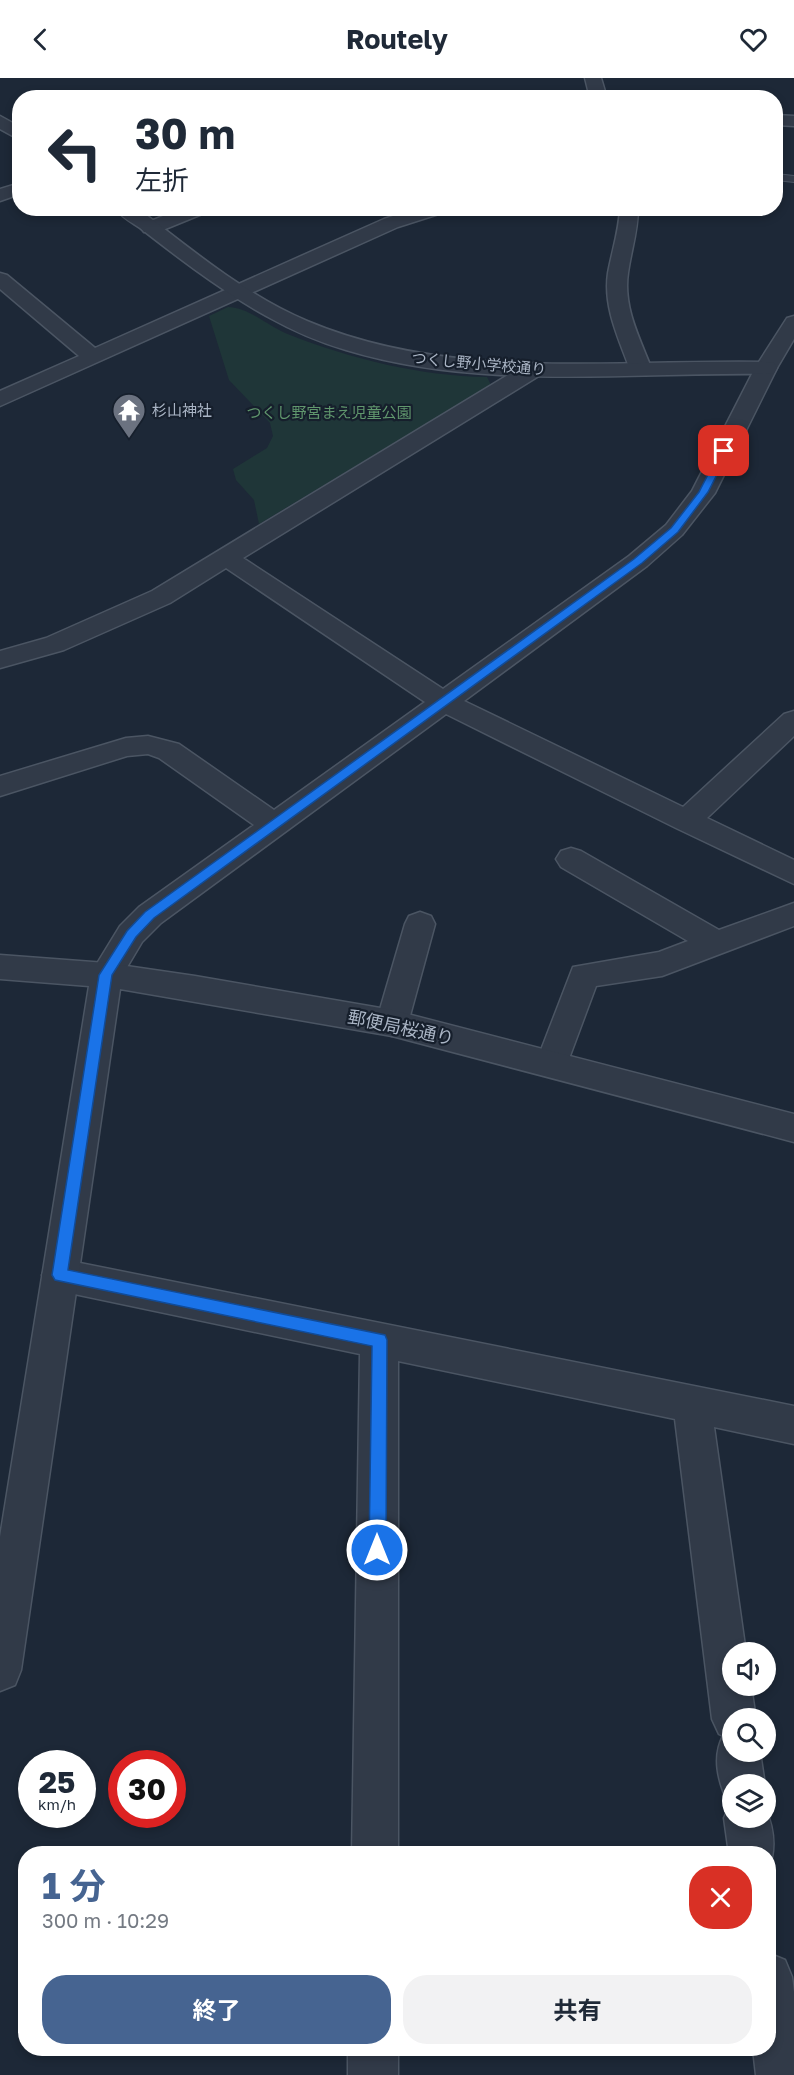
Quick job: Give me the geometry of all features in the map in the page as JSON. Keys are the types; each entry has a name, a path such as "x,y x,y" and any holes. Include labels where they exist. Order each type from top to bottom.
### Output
{"street":[{"name":"つくし野小学校通り","path":"135,216 241,292 298,325 349,344 407,358 471,366 534,369 640,367 776,369"},
{"path":"151,228 180,216"},
{"path":"0,399 391,223 413,216"},
{"path":"629,216 630,228 617,274 617,307 640,367"},
{"path":"0,279 93,357"},
{"path":"0,1670 106,975 131,934 150,915 638,561 674,530 703,492 776,369 794,322"},
{"path":"0,660 55,644 161,597 534,369"},
{"path":"227,558 442,701 794,873"},
{"path":"686,821 794,720"},
{"path":"0,786 126,747 148,745 169,751 273,824"},
{"path":"571,859 716,943"},
{"path":"552,1063 584,976 662,964 794,914"},
{"path":"392,1023 420,924"},
{"name":"郵便局桜通り","path":"0,967 106,975 195,988 392,1023 794,1128"},
{"path":"60,1275 794,1425"},
{"path":"375,1846 379,1340"},
{"path":"692,1404 733,1708"},
{"path":"748,1828 751,1846"},
{"path":"776,2037 781,2075"},
{"path":"373,2056 373,2075"}],"green space":[{"name":"つくし野宮まえ児童公園","path":"228,307 252,314 282,332 338,352 412,370 487,377 491,385 259,524 254,500 236,480 233,469 267,448 273,436 270,423 229,380 209,316"}],"place":[{"name":"杉山神社","path":"129,439"}],"route":[{"path":"377,1550 379,1340 60,1275 106,975 131,934 150,915 638,561 674,530 703,492 724,451"}]}
